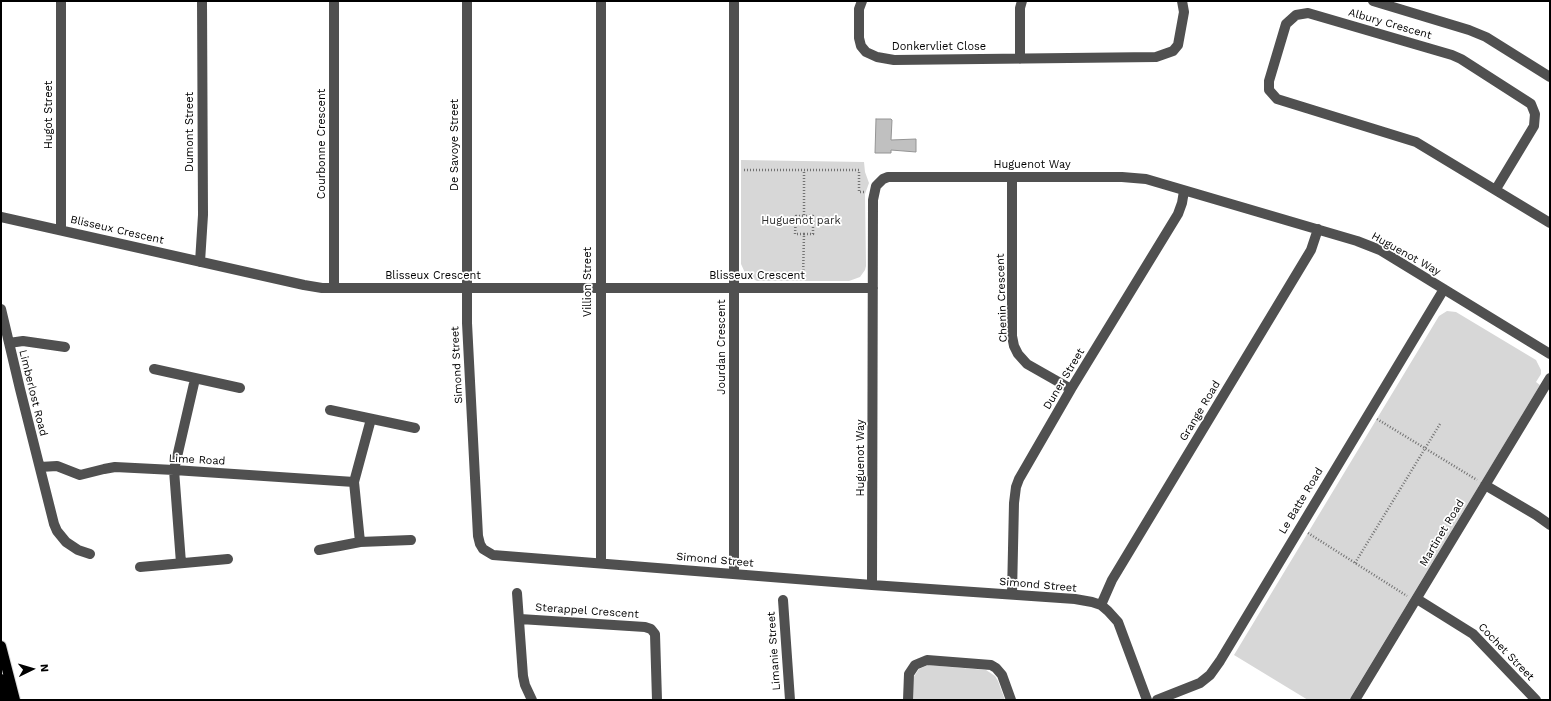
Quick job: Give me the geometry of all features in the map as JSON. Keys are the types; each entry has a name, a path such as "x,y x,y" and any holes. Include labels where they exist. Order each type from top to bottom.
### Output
{"main road":[{"path":"1,646 3,660 15,700"},
{"path":"1,679 6,700"}],"street":[{"name":"Hugot Street","path":"61,1 61,230"},
{"name":"Dumont Street","path":"200,262 202,215 202,1"},
{"name":"Courbonne Crescent","path":"334,1 334,288"},
{"name":"De Savoye Street","path":"467,1 467,288"},
{"name":"Villion Street","path":"601,1 601,563"},
{"name":"Jourdan Crescent","path":"734,1 734,574"},
{"name":"Donkervliet Close","path":"862,1 859,9 859,42 866,52 877,57 894,60 1151,58 1164,56 1178,46 1184,12 1182,1"},
{"path":"1373,1 1470,30 1486,37 1549,75"},
{"path":"1020,3 1020,59"},
{"name":"Albury Crescent","path":"1496,189 1534,126 1535,114 1531,104 1461,59 1452,55 1308,13 1296,15 1286,24 1269,81 1270,90 1277,99 1416,142 1550,223"},
{"name":"Huguenot Way","path":"872,585 874,192 878,183 888,177 1135,177 1164,184 1318,229 1380,250 1550,354"},
{"name":"Chenin Crescent","path":"1012,177 1012,336 1014,346 1018,354 1027,364 1071,390"},
{"name":"Duner Street","path":"1012,594 1014,503 1016,487 1024,469 1178,214 1184,191"},
{"name":"Blisseux Crescent","path":"1,216 200,262 322,288 873,288"},
{"name":"Grange Road","path":"1101,605 1112,580 1311,250 1318,229"},
{"name":"Simond Street","path":"467,288 468,338 478,536 480,544 486,552 493,555 872,585 1075,599 1101,605"},
{"name":"Le Batte Road","path":"1157,700 1197,685 1210,675 1220,661 1444,289"},
{"name":"Limberlost Road","path":"1,309 3,322 57,531 71,547 90,554"},
{"path":"9,343 23,340 65,348"},
{"path":"154,369 240,388"},
{"name":"Martinet Road","path":"1355,700 1550,378"},
{"path":"181,563 174,470 195,379"},
{"path":"330,410 415,428"},
{"path":"360,542 354,482 371,419"},
{"name":"Lime Road","path":"40,467 57,466 80,475 109,468 174,470 354,482"},
{"path":"1485,485 1550,525"},
{"path":"319,550 360,542 411,540"},
{"path":"140,567 228,559"},
{"name":"Sterappel Crescent","path":"517,593 524,685 532,700"},
{"name":"Limanie Street","path":"783,600 790,700"},
{"name":"Cochet Street","path":"1416,600 1473,634 1536,700"},
{"path":"1101,605 1118,622 1147,700"},
{"name":"Sterappel Crescent","path":"520,619 645,627 651,629 655,634 657,700"},
{"path":"908,700 909,674 915,665 927,660 991,665 1002,675 1011,700"}],"path":[{"path":"734,170 859,170 859,192 874,192"},
{"path":"804,170 804,216"},
{"path":"796,216 804,216 813,216 813,234 796,234 796,216"},
{"path":"803,288 804,234"},
{"path":"1368,413 1485,485"},
{"path":"1356,563 1440,424"},
{"path":"1299,528 1416,600"}],"green space":[{"name":"Huguenot park","path":"741,160 864,162 865,172 869,183 865,194 866,266 860,277 849,281 757,281 746,275 741,264"},
{"path":"1447,311 1456,312 1536,360 1541,370 1541,374 1536,382 1540,385 1349,700 1308,700 1234,655 1439,316"},
{"path":"928,665 986,670 995,676 1005,700 913,700 913,678 919,669"}],"building":[{"path":"876,119 892,120 891,140 916,139 916,152 891,150 891,153 875,153"}]}
